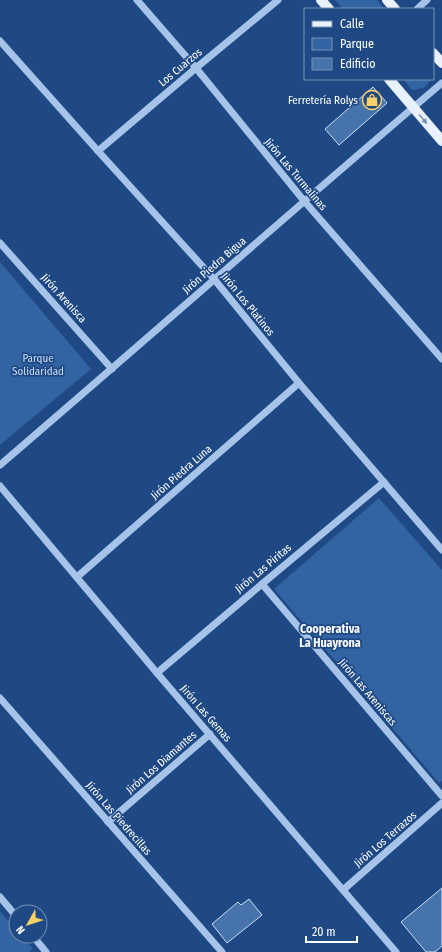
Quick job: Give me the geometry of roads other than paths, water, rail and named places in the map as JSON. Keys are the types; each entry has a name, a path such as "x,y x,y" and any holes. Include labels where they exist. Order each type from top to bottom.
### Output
{"main road":[{"path":"321,0 328,8"},
{"path":"387,0 394,8"},
{"path":"434,54 442,63"},
{"path":"390,80 442,141"}],"street":[{"name":"Jirón Las Turmalinas","path":"136,0 196,68 305,202 442,359"},
{"name":"Los Cuarzos","path":"98,151 278,0"},
{"path":"418,8 428,0"},
{"name":"Jirón Los Platinos","path":"0,41 214,279 299,383 442,550"},
{"name":"Jirón Piedra Bigua","path":"0,465 442,83"},
{"name":"Jirón Arenisca","path":"0,243 112,369"},
{"name":"Jirón Piedra Luna","path":"77,577 299,383"},
{"name":"Jirón Las Piritas","path":"157,673 384,482"},
{"name":"Jirón Las Gemas","path":"0,486 157,673 396,952"},
{"name":"Jirón Las Areniscas","path":"262,584 442,796"},
{"name":"Jirón Las Piedrecillas","path":"0,698 222,952"},
{"name":"Jirón Los Diamantes","path":"108,822 210,734"},
{"name":"Jirón Los Terrazos","path":"343,890 442,803"},
{"path":"0,897 8,906"}],"place":[{"name":"Ferretería Rolys","path":"372,100"}],"district":[{"name":"Cooperativa La Huayrona","path":"330,636"}],"park label":[{"name":"Parque Solidaridad","path":"38,364"}]}
